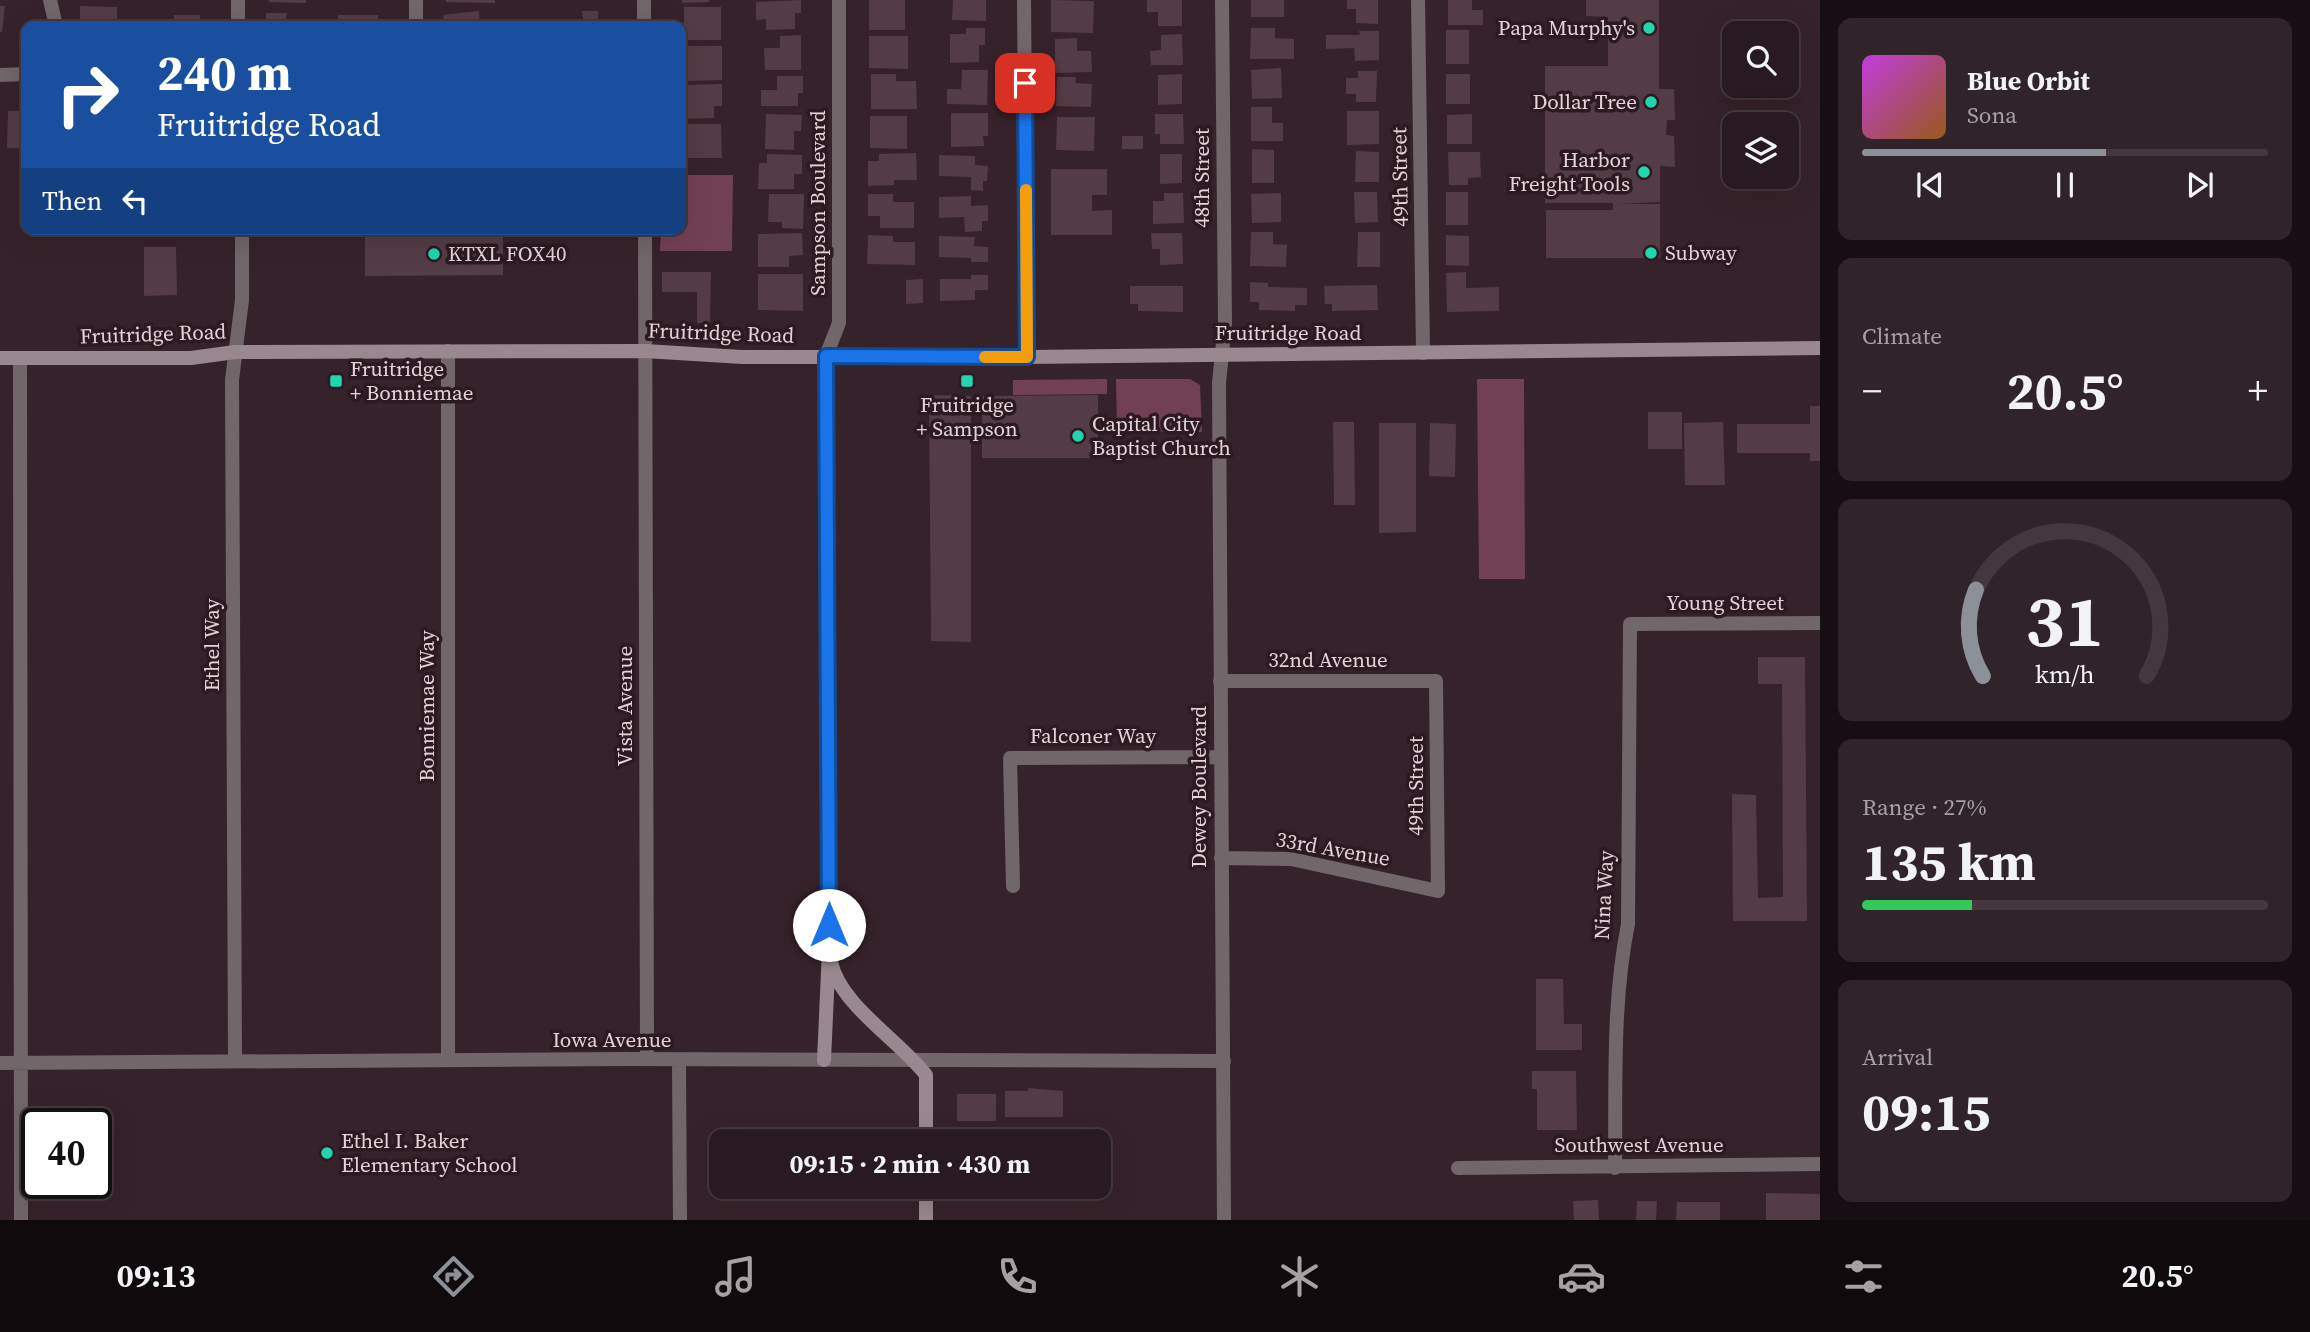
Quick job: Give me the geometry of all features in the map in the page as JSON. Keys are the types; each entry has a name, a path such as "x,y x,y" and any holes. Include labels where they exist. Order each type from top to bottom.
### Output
{"main road":[{"name":"Fruitridge Road","path":"0,358 191,358 235,352 645,352 742,357 1027,357 1820,348"},
{"name":"Sampson Boulevard","path":"824,1060 829,950 826,356"},
{"name":"Sampson Boulevard","path":"829,950 834,974 855,1003 926,1075 926,1129"},
{"path":"926,1199 926,1220"}],"street":[{"path":"50,0 55,21"},
{"path":"238,0 238,21"},
{"path":"416,0 416,21"},
{"path":"643,0 644,21"},
{"name":"Sampson Boulevard","path":"826,356 839,323 839,0"},
{"path":"1024,0 1027,357"},
{"name":"48th Street","path":"1222,0 1225,323 1222,355"},
{"name":"49th Street","path":"1418,0 1423,353"},
{"path":"0,75 21,74"},
{"name":"Ethel Way","path":"235,1061 232,380 242,300 242,235"},
{"name":"Vista Avenue","path":"645,235 647,1059"},
{"name":"Bonniemae Way","path":"448,351 449,1060"},
{"name":"Dewey Boulevard","path":"1222,355 1219,383 1224,1220"},
{"path":"20,358 21,1220"},
{"name":"Young Street","path":"1630,624 1820,623"},
{"name":"Nina Way","path":"1615,1168 1616,1034 1622,952 1628,924 1630,624"},
{"name":"32nd Avenue","path":"1220,681 1436,681"},
{"name":"49th Street","path":"1436,681 1438,891"},
{"name":"Falconer Way","path":"1013,886 1010,758 1220,757"},
{"name":"33rd Avenue","path":"1221,859 1291,859 1438,891"},
{"name":"Iowa Avenue","path":"0,1063 647,1059 680,1062 1224,1061"},
{"path":"680,1062 680,1220"},
{"name":"Southwest Avenue","path":"1458,1168 1820,1164"}],"shaded area":[{"path":"686,175 733,175 732,251 660,251 661,235 686,235"},
{"path":"1107,379 1107,394 1013,395 1013,380"},
{"path":"1116,379 1190,379 1200,385 1202,432 1117,431"},
{"path":"1477,379 1524,379 1525,579 1479,579"}],"building":[{"path":"306,0 306,3 269,2"},
{"path":"495,0 495,3 446,2"},
{"path":"682,0 709,0 709,2 682,3"},
{"path":"801,0 801,13 795,13 795,29 766,30 766,19 756,20 756,2"},
{"path":"869,0 905,0 905,30 869,30"},
{"path":"953,0 986,0 986,21 952,20"},
{"path":"1051,0 1094,1 1093,33 1051,32"},
{"path":"1147,0 1182,0 1182,26 1158,26 1158,12 1147,12"},
{"path":"1251,0 1284,0 1284,17 1251,17"},
{"path":"1347,0 1378,0 1378,24 1356,23 1356,9 1347,9"},
{"path":"1448,0 1472,0 1472,10 1483,10 1483,25 1448,25"},
{"path":"1586,0 1659,0 1659,89 1674,89 1675,120 1667,120 1666,135 1674,136 1675,167 1660,166 1660,202 1617,204 1660,204 1660,258 1546,258 1546,210 1613,210 1613,203 1545,203 1545,66 1608,66 1608,17 1586,16"},
{"path":"0,6 5,6 2,32 0,32"},
{"path":"80,6 117,7 117,21 80,21"},
{"path":"684,7 721,7 721,40 686,40"},
{"path":"479,11 480,21 444,21 443,15"},
{"path":"582,11 598,11 598,21 554,21 554,20 583,19"},
{"path":"266,13 287,13 286,19 313,19 313,21 266,21"},
{"path":"174,15 200,15 201,21 174,21"},
{"path":"338,15 378,15 378,21 338,21"},
{"path":"966,28 985,28 985,45 979,45 979,62 950,63 950,34 966,34"},
{"path":"1251,28 1275,28 1275,38 1294,39 1294,59 1250,59"},
{"path":"1446,30 1469,30 1469,64 1446,64"},
{"path":"1359,31 1379,31 1379,60 1355,61 1354,48 1326,49 1326,35 1360,35"},
{"path":"1182,34 1183,65 1151,65 1150,51 1161,50 1161,35"},
{"path":"801,35 801,70 765,70 764,48 780,48 780,36"},
{"path":"869,36 908,36 908,69 869,68"},
{"path":"1077,38 1077,51 1091,51 1092,72 1055,73 1055,39"},
{"path":"686,46 722,46 722,80 688,81"},
{"path":"1281,68 1282,98 1252,99 1251,70"},
{"path":"962,70 988,70 987,105 947,104 947,89 961,89"},
{"path":"1358,71 1377,71 1376,102 1356,102 1356,94 1346,94 1346,78 1358,78"},
{"path":"871,74 896,74 896,81 916,81 917,109 871,109"},
{"path":"1182,74 1182,104 1158,105 1158,75"},
{"path":"1446,74 1470,74 1470,104 1446,104"},
{"path":"777,76 803,76 803,93 798,93 798,106 761,106 761,90 777,90"},
{"path":"1057,77 1076,77 1075,83 1092,84 1091,107 1056,106"},
{"path":"722,84 722,106 714,106 714,118 686,119 686,85"},
{"path":"1251,107 1272,107 1272,123 1283,123 1283,141 1251,141"},
{"path":"8,111 21,111 21,148 7,148"},
{"path":"1347,111 1379,111 1379,144 1347,145"},
{"path":"951,113 988,113 988,136 983,136 984,146 951,147"},
{"path":"766,114 802,115 801,131 794,131 794,150 765,149"},
{"path":"1155,114 1183,114 1184,144 1160,144 1160,134 1155,134"},
{"path":"1472,114 1472,144 1447,144 1447,115"},
{"path":"870,116 907,116 907,149 870,148"},
{"path":"1057,117 1095,117 1094,151 1056,150"},
{"path":"686,124 721,124 722,158 687,158"},
{"path":"1122,136 1143,136 1143,149 1122,149"},
{"path":"1252,149 1274,150 1274,183 1252,183"},
{"path":"1356,151 1379,152 1379,182 1355,182"},
{"path":"1448,152 1480,152 1481,177 1468,178 1468,185 1449,185"},
{"path":"916,153 917,180 894,180 894,185 868,186 868,161 879,161 879,154"},
{"path":"767,154 802,155 802,174 794,174 794,189 758,189 759,163 767,163"},
{"path":"1160,154 1182,154 1182,183 1160,184"},
{"path":"939,155 975,156 975,165 988,166 983,191 971,190 971,177 939,176"},
{"path":"1051,169 1107,169 1107,195 1092,195 1092,211 1112,210 1112,235 1051,235"},
{"path":"1354,192 1377,192 1378,222 1355,223"},
{"path":"1446,192 1468,192 1468,225 1446,225"},
{"path":"1164,193 1183,193 1184,223 1153,224 1153,201 1164,201"},
{"path":"1281,193 1281,222 1252,223 1251,194"},
{"path":"769,194 804,194 803,229 782,228 782,222 768,222"},
{"path":"868,194 893,194 893,202 914,202 914,228 880,228 880,216 868,216"},
{"path":"971,196 971,206 988,205 988,221 982,221 982,231 965,232 964,217 939,218 939,197"},
{"path":"1251,232 1273,232 1273,244 1287,245 1286,267 1250,266"},
{"path":"1358,232 1380,232 1380,267 1357,267"},
{"path":"802,233 803,255 789,256 789,267 758,267 758,234"},
{"path":"1151,233 1182,233 1183,264 1160,265 1160,249 1152,249"},
{"name":"KTXL FOX40","path":"365,235 503,235 503,275 365,276"},
{"path":"868,235 893,236 893,242 915,242 915,265 867,264"},
{"path":"1446,235 1469,236 1469,266 1446,265"},
{"path":"939,236 975,237 974,246 988,247 988,262 971,262 971,258 939,257"},
{"path":"144,247 176,247 177,295 144,296"},
{"path":"662,272 711,272 710,323 697,323 697,292 662,292"},
{"path":"1466,272 1466,288 1499,287 1499,311 1447,312 1446,273"},
{"path":"758,274 803,274 803,311 758,310"},
{"path":"971,275 988,275 988,290 975,290 975,300 940,301 940,279 971,279"},
{"path":"923,279 923,303 906,304 906,280"},
{"path":"1250,282 1268,283 1268,287 1307,288 1307,305 1295,305 1295,311 1259,310 1259,302 1250,302"},
{"path":"1377,285 1378,310 1332,311 1332,304 1325,304 1324,286"},
{"path":"1130,286 1183,286 1183,312 1138,311 1138,304 1130,304"},
{"path":"929,395 971,396 971,642 931,641"},
{"path":"1098,395 1098,458 982,458 982,396"},
{"path":"1810,406 1820,406 1820,461 1810,461 1810,453 1737,453 1737,424 1810,424"},
{"path":"1648,412 1682,412 1682,449 1648,449"},
{"path":"1333,422 1354,422 1355,505 1334,505"},
{"path":"1723,422 1725,485 1685,485 1684,423"},
{"path":"1379,423 1416,423 1416,532 1379,533"},
{"path":"1430,423 1456,424 1455,477 1429,476"},
{"path":"1758,657 1805,657 1807,921 1733,921 1732,794 1756,795 1758,898 1783,897 1782,684 1758,684"},
{"path":"1536,979 1563,979 1564,1024 1582,1024 1582,1050 1536,1050"},
{"path":"1532,1071 1576,1071 1577,1130 1537,1130 1537,1089 1532,1089"},
{"path":"1028,1088 1063,1091 1063,1117 1005,1117 1005,1091 1028,1091"},
{"path":"957,1094 996,1094 996,1121 957,1121"},
{"path":"1766,1193 1820,1194 1820,1220 1766,1220"},
{"path":"1598,1200 1599,1220 1574,1220 1573,1201"},
{"path":"1637,1201 1657,1201 1656,1220 1636,1220"},
{"path":"1677,1202 1720,1202 1720,1220 1676,1220"}],"slow traffic":[{"path":"985,357 1027,357 1026,190"}],"place":[{"name":"Papa Murphy's","path":"1649,28"},
{"name":"Dollar Tree","path":"1651,102"},
{"name":"Harbor Freight Tools","path":"1644,172"},
{"name":"Subway","path":"1651,253"},
{"name":"KTXL FOX40","path":"434,254"},
{"name":"Fruitridge + Bonniemae","path":"336,381"},
{"name":"Fruitridge + Sampson","path":"967,381"},
{"name":"Capital City Baptist Church","path":"1078,436"},
{"name":"Ethel I. Baker Elementary School","path":"327,1153"}],"route":[{"path":"829,925 826,356 1027,357 1025,83"}]}
